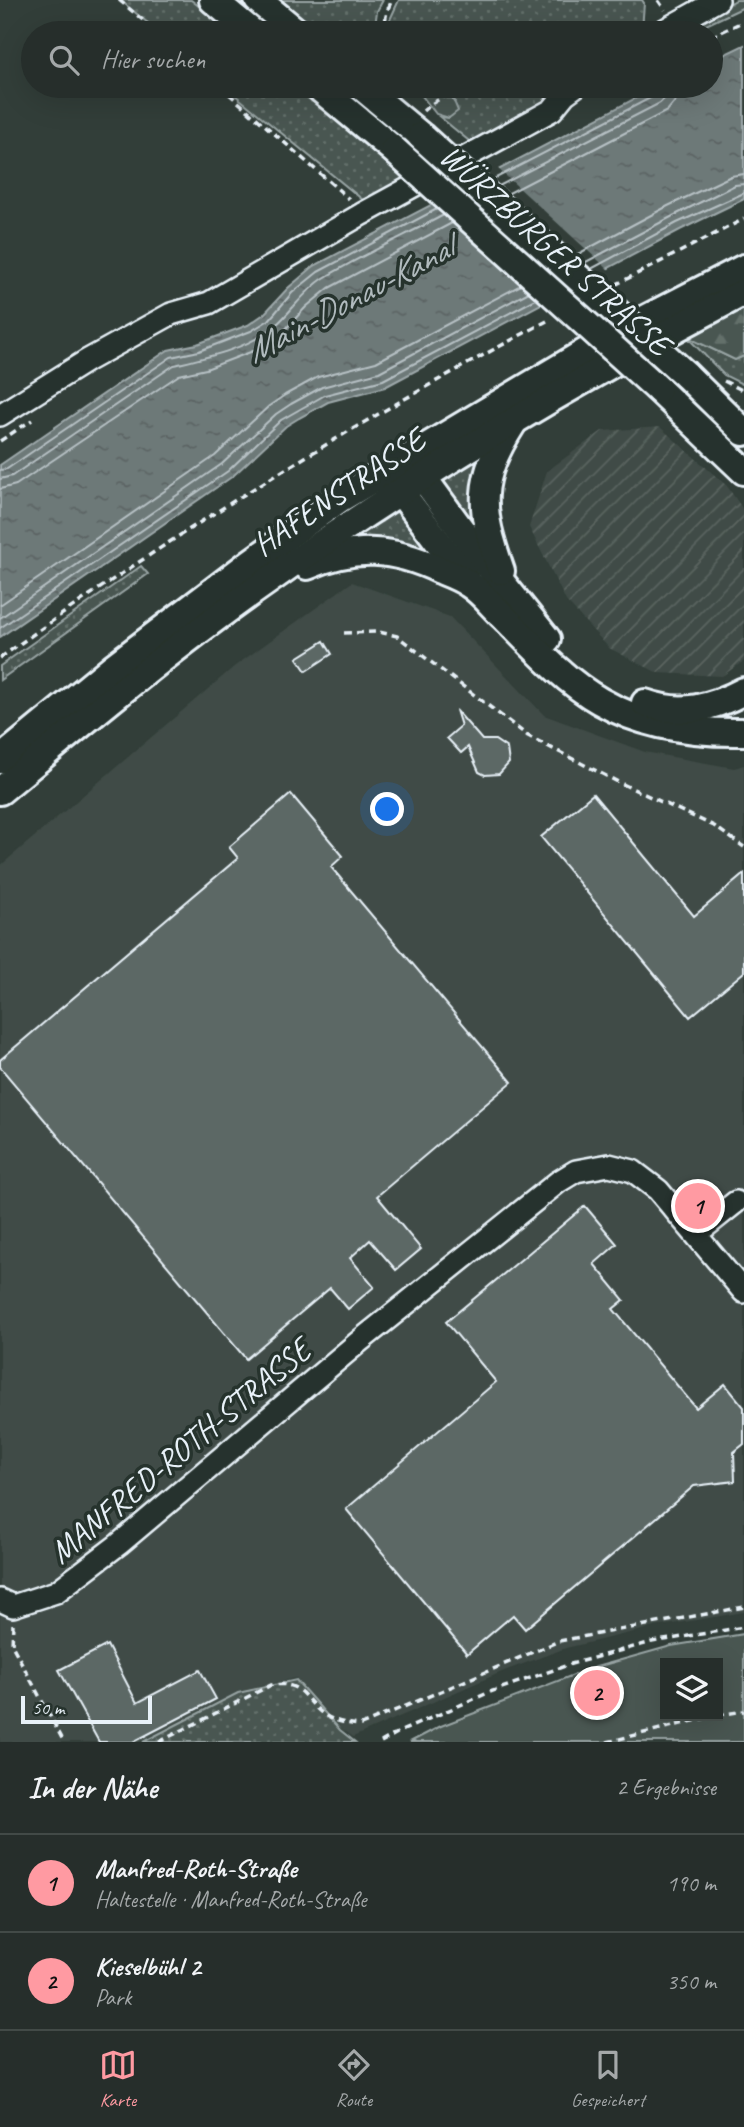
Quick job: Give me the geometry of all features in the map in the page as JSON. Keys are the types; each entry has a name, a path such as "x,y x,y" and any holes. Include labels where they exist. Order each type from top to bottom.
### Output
{"main road":[{"path":"213,0 238,21"},
{"path":"258,0 283,21"},
{"name":"WÜRZBURGER STRASSE","path":"331,98 394,150 658,389 744,471"},
{"name":"WÜRZBURGER STRASSE","path":"380,98 422,124 744,432"},
{"name":"HAFENSTRASSE","path":"0,791 141,675 392,481 616,334 744,268"},
{"name":"HAFENSTRASSE","path":"415,466 515,419 636,348 744,292"},
{"path":"509,593 483,510 486,477 496,448 515,419"},
{"path":"415,466 509,593 549,642 597,681 632,698 672,710 709,707 744,691"},
{"path":"392,481 471,584 564,676 597,700 618,711 672,727 744,732"},
{"name":"HAFENSTRASSE","path":"0,760 113,667 341,498 392,481"},
{"path":"257,587 333,556 364,551 404,556 471,584"}],"street":[{"path":"680,21 718,0"},
{"path":"0,415 88,360 171,314 209,303 362,214 552,110 562,98"},
{"name":"MANFRED-ROTH-STRASSE","path":"7,1603 56,1592 119,1544 361,1340 558,1182 576,1171 609,1165 633,1171 658,1190 744,1292"},
{"path":"696,1234 736,1202"}],"path":[{"path":"119,0 144,21"},
{"path":"385,21 392,0"},
{"path":"723,31 744,21"},
{"path":"234,98 299,153 362,214"},
{"path":"422,124 430,104 441,98"},
{"path":"683,249 744,219"},
{"path":"0,658 61,614 307,455 391,405 523,333"},
{"path":"719,379 744,391"},
{"path":"344,633 379,632 397,636 528,736 714,827 744,847"},
{"path":"7,1603 12,1645 64,1742"},
{"path":"159,1742 271,1685 284,1683 298,1688 323,1714 360,1725 559,1641 744,1607"},
{"path":"381,1742 490,1692 571,1664 652,1642 744,1627"},
{"path":"723,1714 744,1711"},
{"path":"607,1742 692,1721"}],"shaded area":[{"path":"660,427 727,486 744,511 744,661 722,676 658,673 609,648 566,601 529,527 547,471 602,431"},
{"path":"352,582 450,617 544,715 645,752 734,768 744,765 744,1612 655,1627 566,1648 504,1671 353,1737 340,1728 296,1678 238,1692 140,1742 0,1742 0,866 235,666"}],"green space":[{"path":"120,0 191,0 218,21 145,21"},
{"path":"279,0 383,0 376,21 304,21"},
{"path":"399,0 642,0 644,3 643,21 389,21"},
{"path":"736,0 744,0 744,7 714,21 699,21"},
{"path":"239,98 311,98 405,179 363,200"},
{"path":"424,98 451,98 458,111 449,118 436,114"},
{"path":"451,98 548,98 474,145 440,117 449,118 455,101"},
{"path":"744,308 744,356 735,360 687,337"},
{"path":"687,337 735,360 744,356 744,385 724,375"},
{"path":"481,454 475,525 443,484 444,476"},
{"path":"391,510 402,511 436,553 352,541 352,537"},
{"path":"141,566 148,574 0,680 0,666"},
{"path":"744,1634 744,1742 410,1742 441,1726 589,1669 671,1646"},
{"path":"296,1680 340,1730 355,1742 143,1742 238,1693"}],"water":[{"name":"Main-Donau-Kanal","path":"744,45 744,199 680,230 385,387 328,402 299,418 286,426 233,476 0,637 0,465 168,350 197,344 248,325 264,314 288,288 314,266 636,98 723,98 723,55"}],"pier":[{"path":"495,166 610,271 546,305 430,201"}],"building":[{"path":"324,641 332,654 306,671 297,658"},
{"path":"456,710 482,740 495,740 507,748 509,763 499,774 485,775 479,772 468,747 461,753 447,738 461,726"},
{"path":"291,794 343,856 331,867 512,1082 377,1196 421,1249 396,1270 370,1240 350,1258 374,1287 348,1309 330,1288 246,1359 0,1067 0,1060 238,858 229,847"},
{"path":"593,794 694,916 744,874 744,972 690,1017 541,837"},
{"path":"585,1206 617,1244 594,1264 624,1300 613,1309 696,1408 725,1384 744,1407 744,1444 734,1452 735,1481 694,1486 525,1629 513,1615 467,1654 346,1509 496,1382 446,1322"},
{"path":"107,1645 137,1703 200,1670 216,1699 133,1742 99,1742 59,1670"}],"place":[{"name":"Manfred-Roth-Straße","path":"698,1206"},
{"name":"Kieselbühl 2","path":"597,1693"}]}
